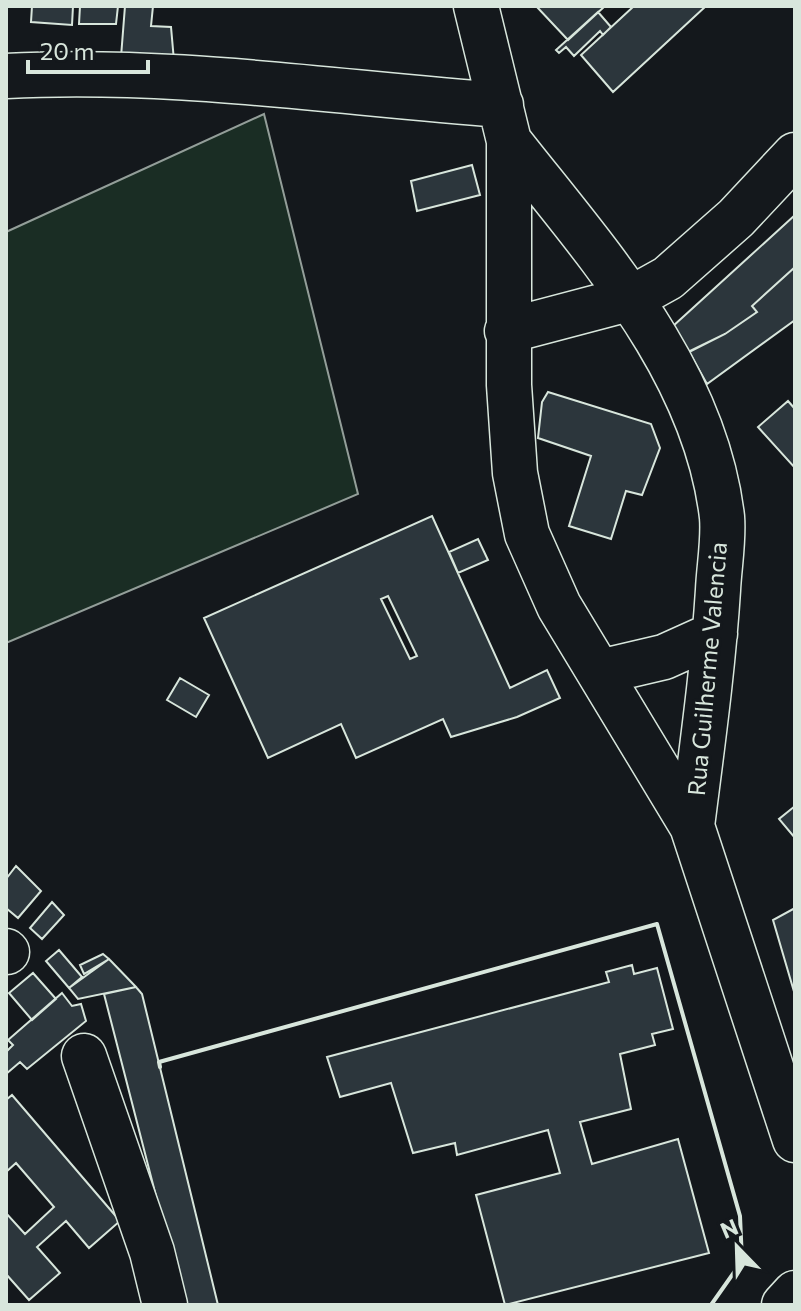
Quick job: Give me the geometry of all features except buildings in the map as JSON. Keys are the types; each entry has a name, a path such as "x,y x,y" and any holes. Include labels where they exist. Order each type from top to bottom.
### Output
{"street":[{"name":"Rua Guilherme Valencia","path":"476,6 505,123 507,331 515,473 527,534 559,606 692,826 795,1140"},
{"path":"6,76 71,72 259,82 505,123"},
{"name":"Rua Guilherme Valencia","path":"505,123 632,298 689,403 705,446 722,518 715,634 692,826"},
{"path":"507,331 632,298 668,278 697,254 795,155"},
{"path":"600,672 664,657 715,634"},
{"path":"84,1056 152,1252 165,1305"},
{"path":"784,1305 795,1293"}],"green space":[{"path":"264,114 358,494 6,643 6,232"}],"wall":[{"path":"160,1067 159,1062 657,924 740,1216 742,1261 711,1305"}]}
